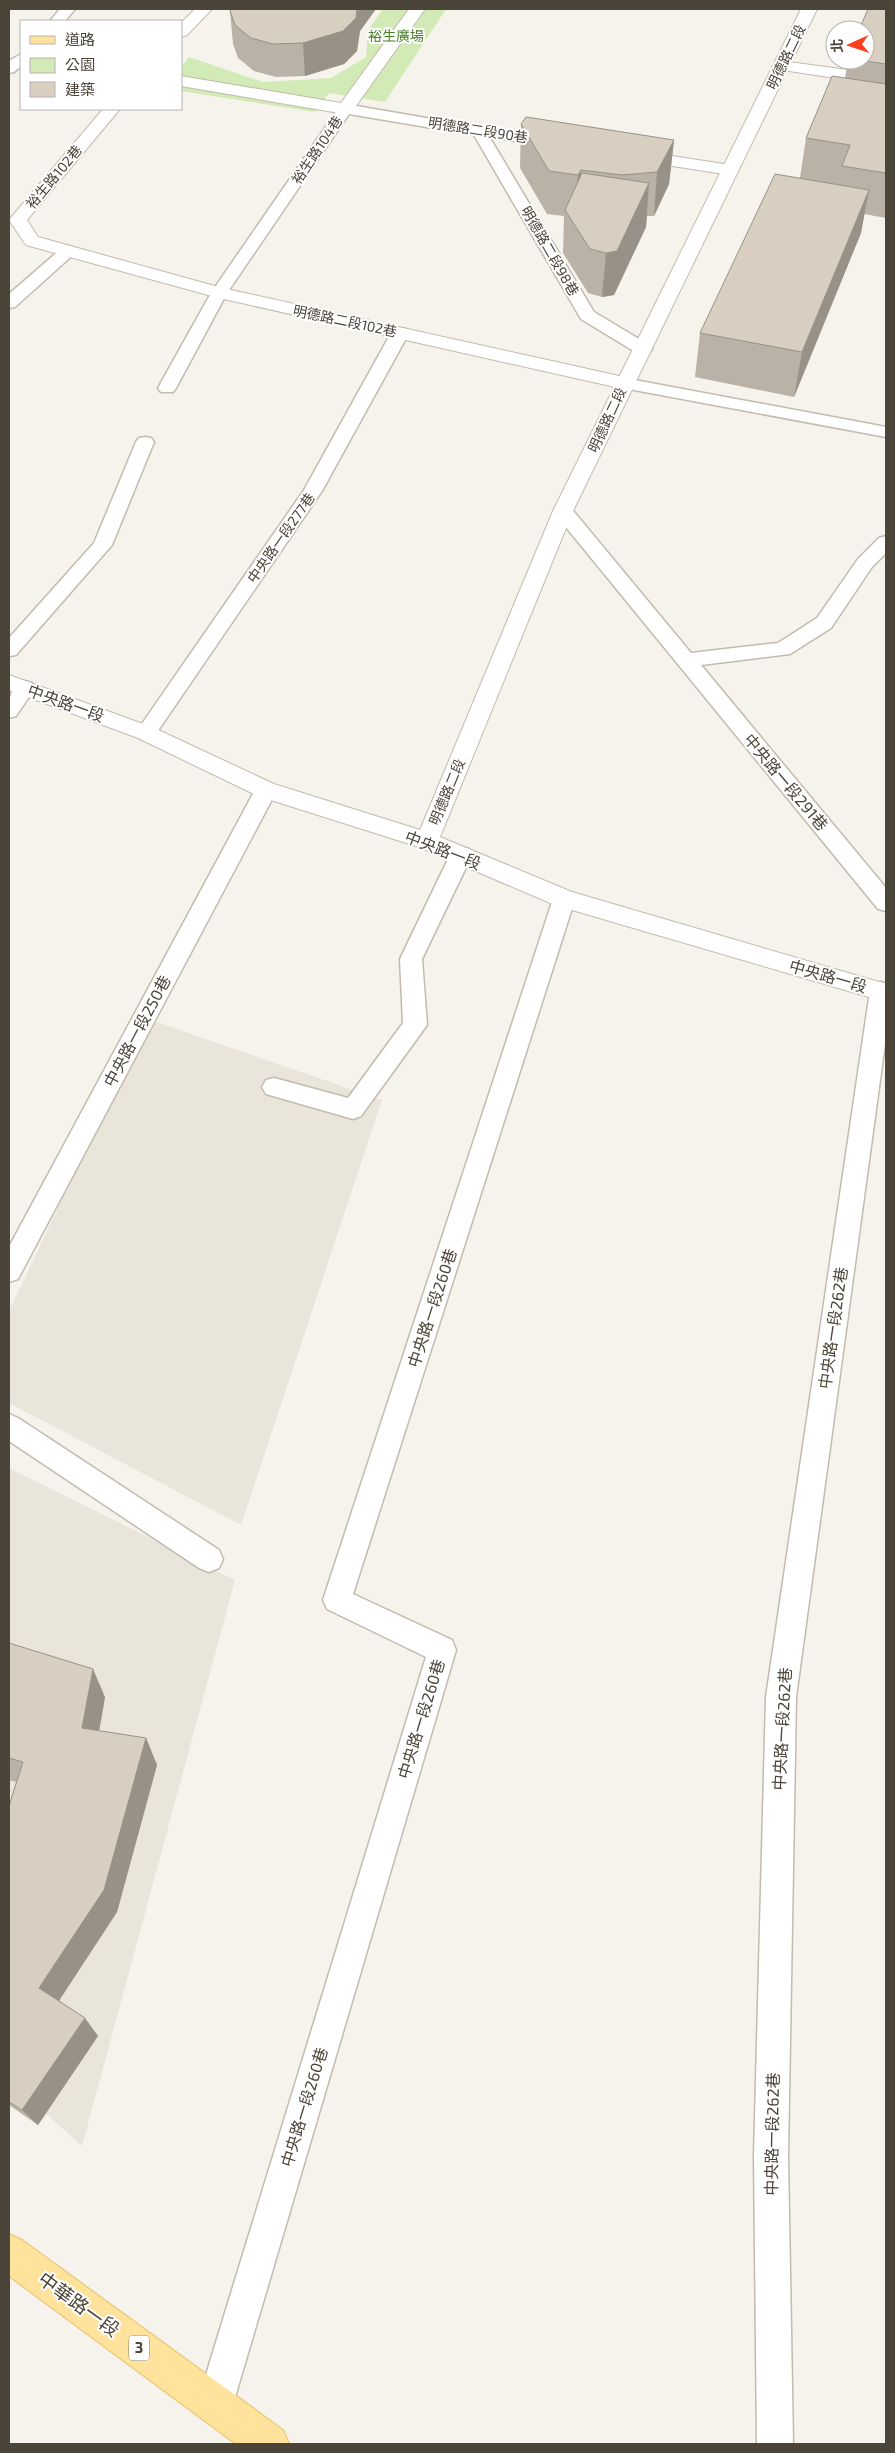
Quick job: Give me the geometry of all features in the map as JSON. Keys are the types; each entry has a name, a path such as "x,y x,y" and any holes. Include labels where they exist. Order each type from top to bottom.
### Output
{"main road":[{"name":"中華路一段","path":"9,2252 269,2444"}],"street":[{"path":"182,31 204,9"},
{"name":"裕生路104巷","path":"345,109 417,9"},
{"name":"明德路二段","path":"426,841 563,511 624,383 643,349 809,9"},
{"path":"782,66 848,75"},
{"path":"182,81 345,109"},
{"name":"裕生路102巷","path":"68,251 32,241 18,220 111,110"},
{"name":"明德路二段90巷","path":"479,131 576,146"},
{"path":"614,152 730,170"},
{"name":"明德路二段102巷","path":"68,251 219,293 624,383"},
{"name":"中央路一段","path":"17,685 146,733 266,790 426,841 564,899 884,992"}],"lane":[{"path":"58,20 68,9"},
{"path":"9,69 20,59"},
{"name":"明德路二段90巷","path":"345,109 479,131"},
{"name":"裕生路104巷","path":"167,388 219,293 345,109"},
{"name":"明德路二段98巷","path":"479,131 587,315 643,349"},
{"path":"9,303 68,251"},
{"name":"中央路一段277巷","path":"146,733 313,491 400,333"},
{"path":"624,383 886,432"},
{"path":"9,650 103,545 145,442"},
{"name":"中央路一段291巷","path":"563,511 886,903"},
{"path":"686,660 783,649 824,623 865,563 886,542"},
{"path":"9,711 17,685"},
{"name":"中央路一段250巷","path":"9,1271 266,790"},
{"path":"274,1087 353,1109 415,1025 411,959 461,855"},
{"name":"中央路一段260巷","path":"215,2404 442,1650 337,1600 564,899"},
{"name":"中央路一段262巷","path":"775,2444 770,2156 781,1698 884,992"},
{"path":"9,1426 209,1558"}],"shaded area":[{"path":"148,1019 382,1100 241,1525 9,1403 9,1311"},
{"path":"9,1468 235,1580 82,2146 9,2081"}],"green space":[{"name":"裕生廣場","path":"383,9 446,9 385,102 329,93 315,112 182,91 182,66 189,57 263,82 331,78 366,57 368,30"}],"building":[{"path":"232,9 357,9 356,18 343,31 303,43 273,44 251,38 235,25 230,11"},
{"path":"868,9 886,9 886,64 875,62 875,20 863,20"},
{"path":"832,76 886,84 886,173 842,166 850,145 806,138"},
{"path":"526,117 674,140 657,172 622,175 581,170 578,175 549,171 521,124"},
{"path":"582,173 649,183 617,251 606,253 590,249 565,210"},
{"path":"775,174 869,190 802,352 700,333"},
{"path":"9,1643 93,1669 82,1728 146,1738 104,1890 39,1988 85,2018 22,2110 9,2102 9,1806 23,1762 9,1758"}]}
